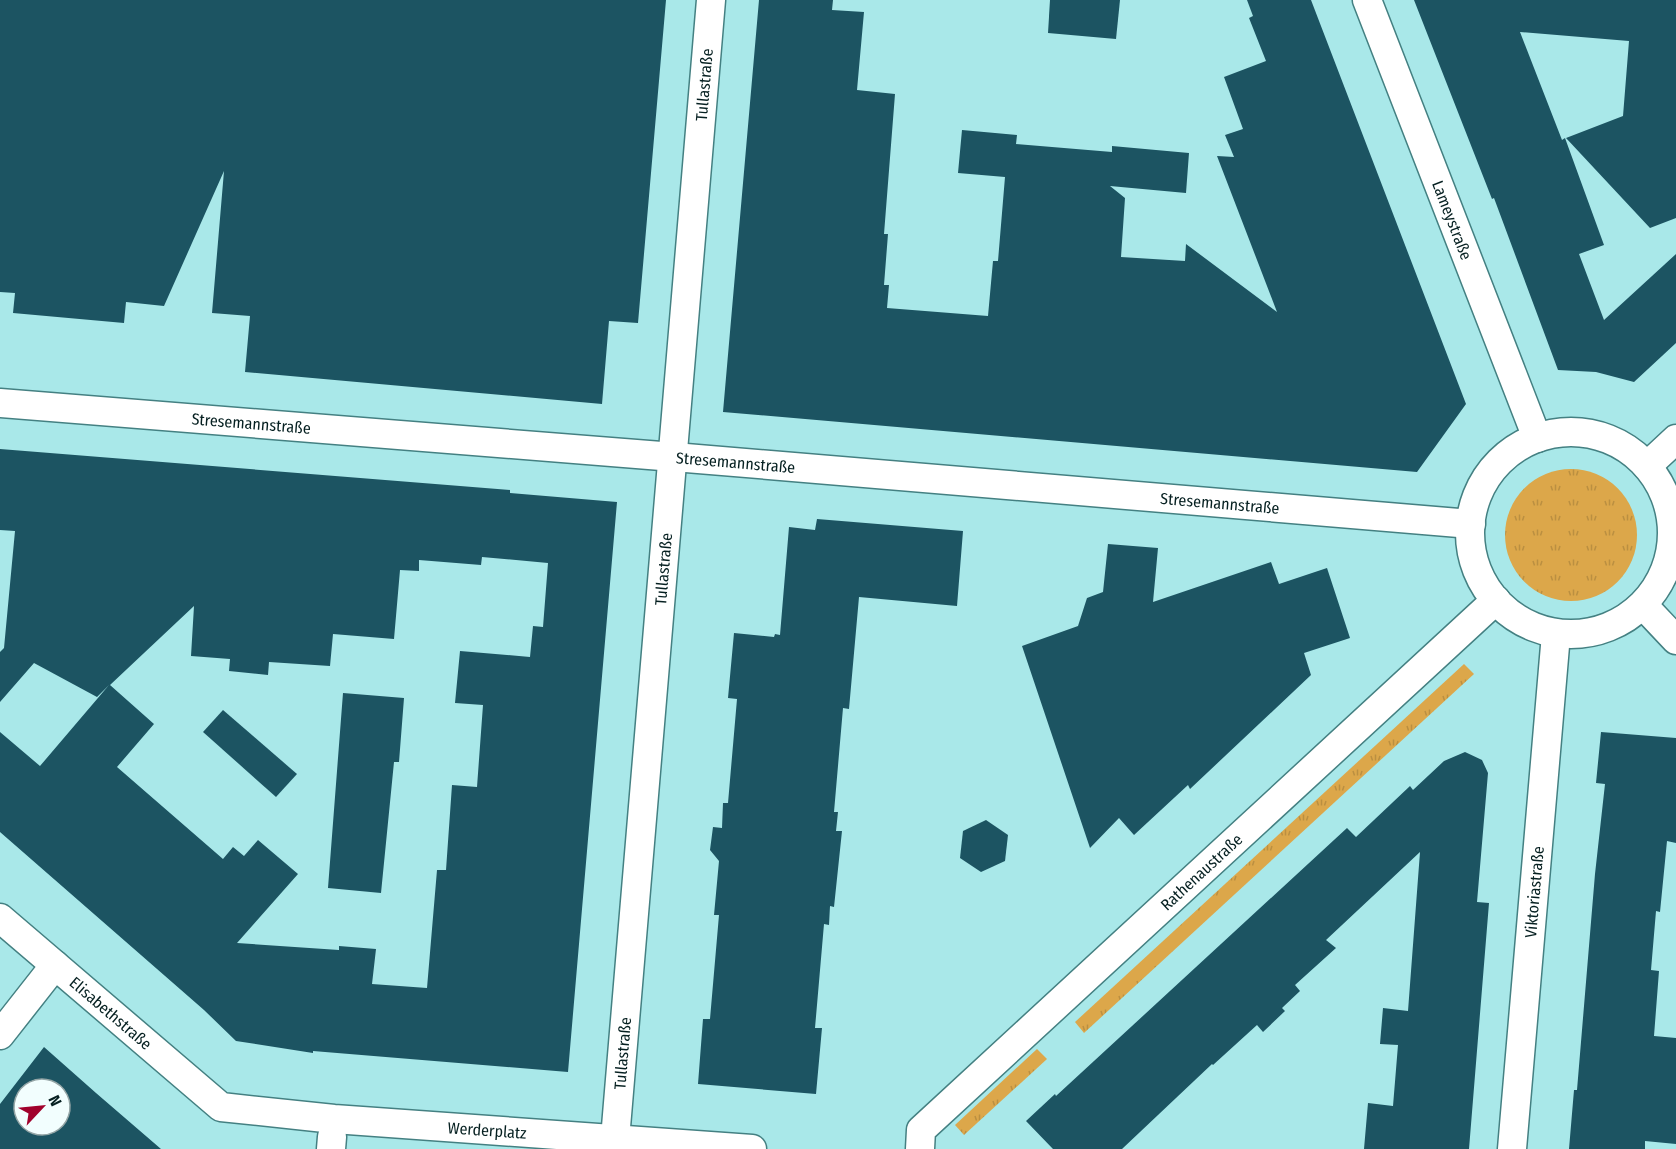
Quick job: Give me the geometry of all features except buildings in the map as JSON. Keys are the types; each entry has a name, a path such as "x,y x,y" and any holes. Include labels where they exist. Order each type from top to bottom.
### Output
{"street":[{"name":"Tullastraße","path":"615,1138 711,0"},
{"name":"Lameystraße","path":"1367,0 1537,438"},
{"name":"Stresemannstraße","path":"0,403 1471,524"},
{"path":"1566,432 1596,435 1624,446 1647,466 1663,492 1672,521 1671,552 1661,580 1643,605 1618,624 1587,633 1556,634 1533,627 1513,616 1496,600 1480,577 1472,551 1471,524 1477,496 1491,471 1512,452 1537,438 1566,432"},
{"path":"1647,466 1676,439"},
{"name":"Rathenaustraße","path":"920,1149 921,1130 1496,600"},
{"path":"1643,605 1676,640"},
{"name":"Viktoriastraße","path":"1512,1149 1556,634"},
{"name":"Elisabethstraße","path":"0,918 221,1107"},
{"path":"0,1035 55,965"},
{"name":"Werderplatz","path":"221,1107 334,1119 753,1149"}],"green space":[{"path":"1571,469 1596,474 1618,488 1632,510 1637,535 1632,560 1618,582 1596,596 1571,601 1546,596 1524,582 1510,560 1505,535 1510,510 1524,488 1546,474"},
{"path":"1464,664 1474,674 1084,1033 1075,1022"},
{"path":"1037,1049 1047,1059 964,1135 955,1125"}]}
